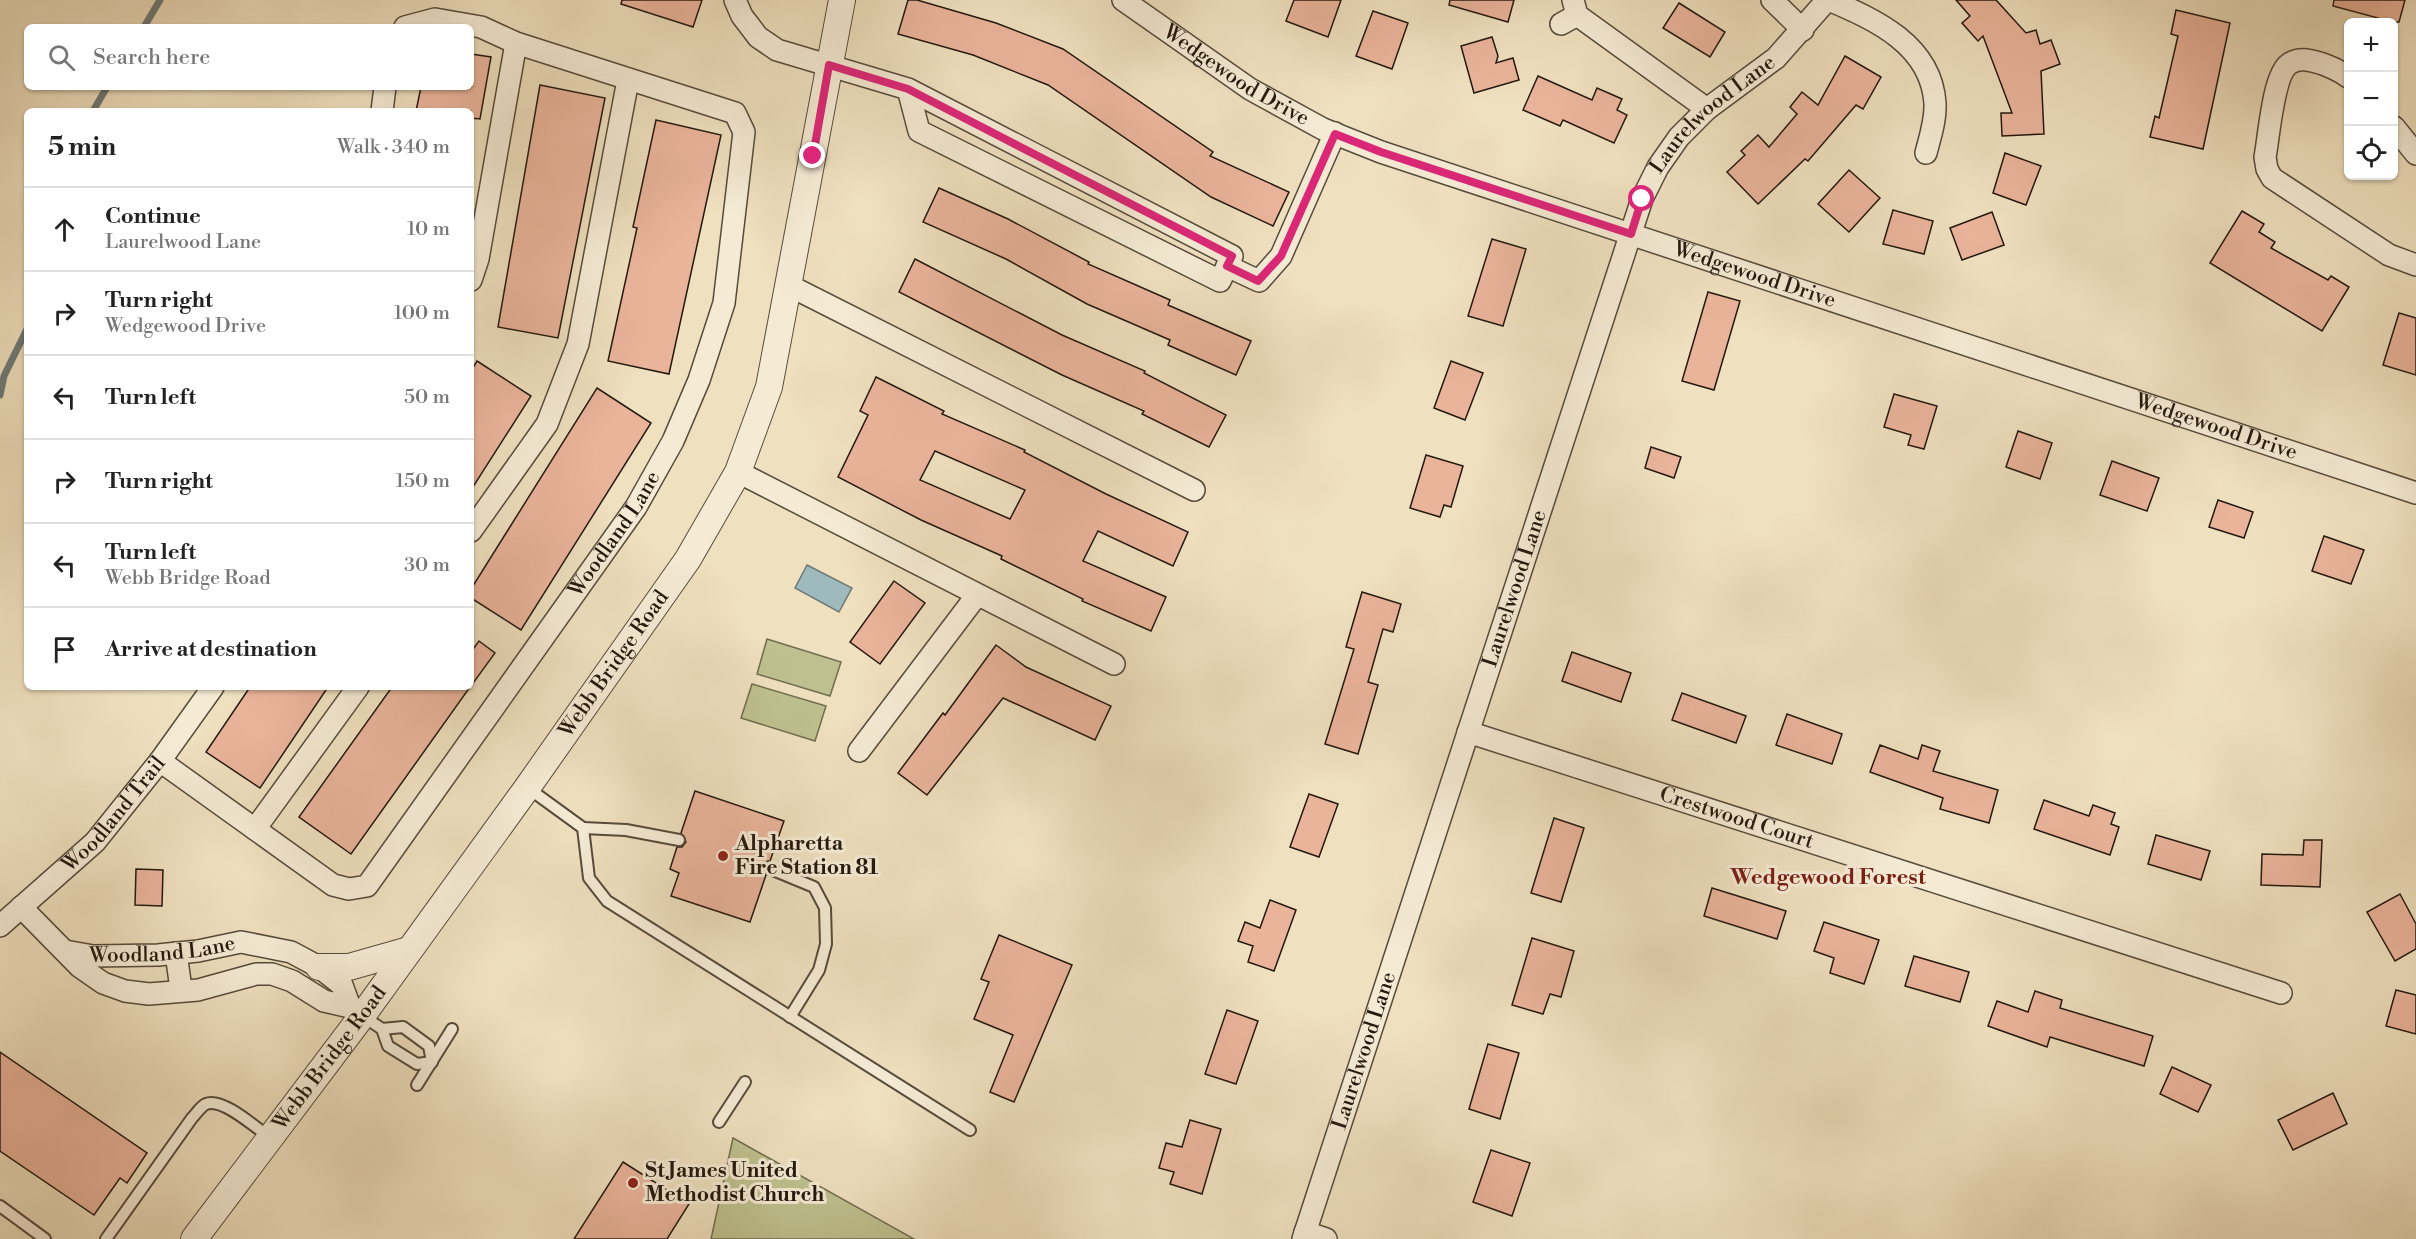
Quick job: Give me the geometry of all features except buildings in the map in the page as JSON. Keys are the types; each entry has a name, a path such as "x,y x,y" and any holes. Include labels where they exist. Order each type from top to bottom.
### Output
{"street":[{"path":"735,0 742,16 758,37 777,50 908,89 1232,256 1220,281 919,131 908,89"},
{"name":"Webb Bridge Road","path":"194,1239 269,1137 365,1017 409,950 527,788 688,559 738,472 769,387 790,286 842,0"},
{"name":"Wedgewood Drive","path":"1123,0 1250,88 1335,134 1381,152 2416,493"},
{"path":"1772,0 1803,30"},
{"path":"1828,0 1889,30 1908,44 1921,60 1931,81 1935,103 1926,153"},
{"name":"Laurelwood Lane","path":"1304,1236 1642,199 1658,167 1679,137 1707,109 1776,58 1828,0"},
{"path":"1570,13 1707,109"},
{"name":"Woodland Lane","path":"415,24 435,18 466,24"},
{"name":"Woodland Lane","path":"160,761 333,885 349,889 367,886 636,507 674,441 699,380 724,303 744,132 735,113 516,44 474,26"},
{"path":"474,271 516,44"},
{"path":"2344,73 2338,69 2307,60 2299,59 2287,65 2279,79 2265,157 2267,169 2272,178 2389,255 2416,265"},
{"path":"474,527 547,424 578,344 628,80"},
{"path":"382,108 385,90"},
{"path":"2398,132 2416,154"},
{"path":"1227,266 1258,281 1281,256 1335,134"},
{"path":"790,286 1194,490"},
{"path":"738,472 1114,664"},
{"path":"859,751 977,595"},
{"name":"Woodland Trail","path":"0,926 95,842 160,761 211,690"},
{"path":"255,829 356,690"},
{"name":"Crestwood Court","path":"1468,732 2281,993"},
{"name":"Woodland Lane","path":"21,907 65,951 93,956 176,953 241,942 291,952 319,967 342,985 365,1017"},
{"path":"319,967 349,967 409,950"},
{"path":"65,951 81,967 103,983 125,991 149,994 181,989 198,990 256,974 272,974 292,981 324,1001 365,1017"},
{"path":"176,953 181,989"},
{"path":"1304,1236 1326,1239"}],"lane":[{"path":"527,788 583,828 626,830 679,840"},
{"path":"583,828 589,878 608,901 970,1130"},
{"path":"768,868 814,887 825,908 826,944 819,970 790,1017"},
{"path":"365,1017 403,1027 429,1046 432,1062"},
{"path":"365,1017 388,1046 417,1064 432,1062"},
{"path":"417,1085 452,1029"},
{"path":"719,1122 745,1082"},
{"path":"106,1239 204,1104 215,1102 225,1106 269,1137"},
{"path":"0,1206 45,1239"}],"green space":[{"path":"767,639 841,662 830,696 757,674"},
{"path":"752,684 826,706 815,741 741,718"},
{"path":"733,1138 914,1239 711,1239"}],"water":[{"path":"807,565 852,588 839,612 795,588"}],"waterway":[{"path":"146,24 160,0"},
{"path":"95,108 105,90"},
{"path":"0,395 4,376 24,335"}],"place":[{"name":"Alpharetta Fire Station 81","path":"723,856"},
{"name":"St James United Methodist Church","path":"633,1183"}],"district":[{"name":"Wedgewood Forest","path":"1828,877"}],"route":[{"path":"813,156 829,65 908,89 1232,256 1227,266 1258,281 1281,256 1335,134 1381,152 1631,234 1642,199"}]}
